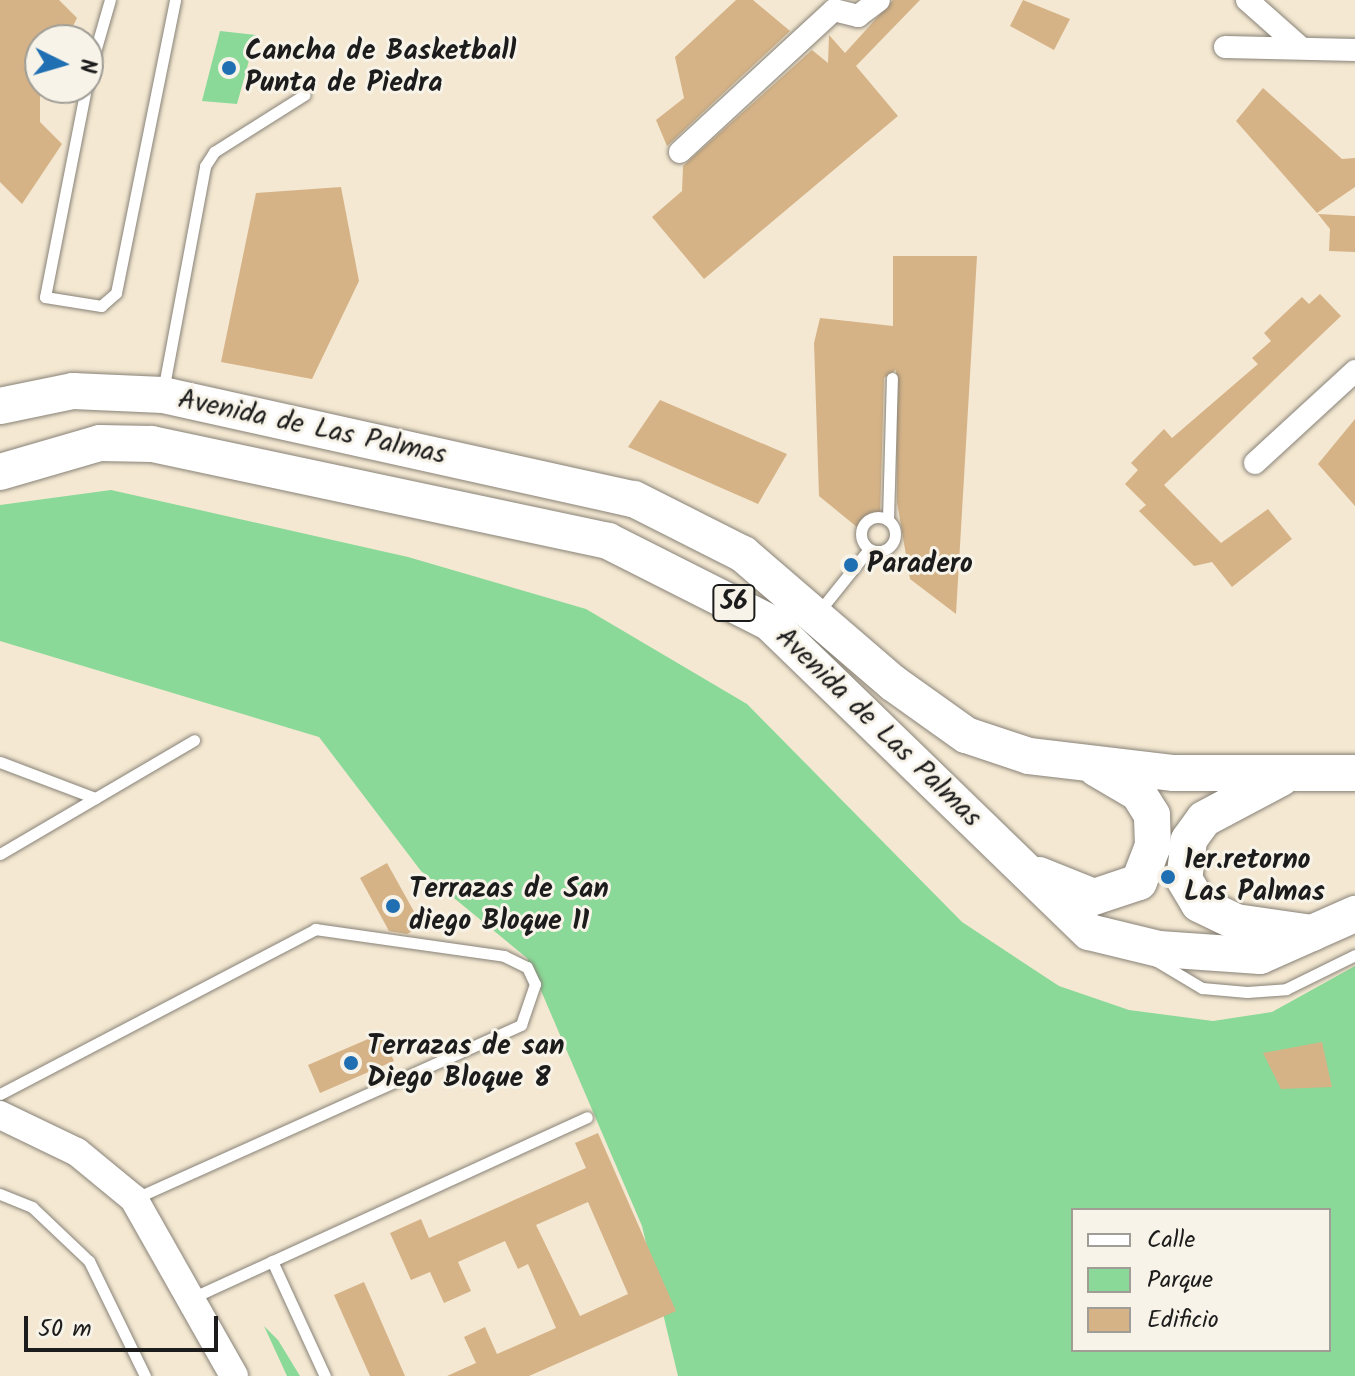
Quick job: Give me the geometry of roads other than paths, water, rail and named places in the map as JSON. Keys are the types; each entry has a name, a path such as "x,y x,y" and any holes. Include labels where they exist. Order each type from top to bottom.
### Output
{"main road":[{"name":"Avenida de Las Palmas","path":"0,406 73,391 163,395 634,499 743,554 817,614 893,683 966,735 1029,756 1080,762 1282,777 1355,773"},
{"name":"Avenida de Las Palmas","path":"0,472 100,443 152,444 608,541 770,623 1089,932 1127,944 1260,956 1355,914"},
{"path":"1020,865 1094,897 1139,882 1150,858 1152,815 1116,776 1080,762"},
{"path":"1282,777 1204,819 1189,840 1184,879 1199,904 1236,922 1315,933"}],"street":[{"path":"680,152 829,5 858,16 879,0"},
{"path":"1247,0 1301,48"},
{"path":"1225,47 1355,50"},
{"path":"1255,463 1355,371"},
{"path":"0,1115 77,1152 134,1199 194,1297 234,1376"}],"lane":[{"path":"103,24 110,0"},
{"path":"83,104 45,297 101,306 116,293 175,0"},
{"path":"163,395 205,166 214,152 304,95"},
{"path":"869,549 884,550 895,539 888,519 892,378"},
{"path":"869,549 862,528 872,517 888,519"},
{"path":"817,614 869,549"},
{"path":"0,854 194,740"},
{"path":"0,762 95,798"},
{"path":"0,1094 315,929 504,956 527,967 535,984 521,1025 134,1199"},
{"path":"1127,944 1202,988 1247,992 1286,989 1355,955"},
{"path":"194,1297 587,1117"},
{"path":"0,1194 32,1207 89,1261 145,1376"},
{"path":"272,1261 325,1376"}],"place":[{"name":"Cancha de Basketball Punta de Piedra","path":"229,68"},
{"name":"Paradero","path":"851,565"},
{"name":"1er.retorno Las Palmas","path":"1168,877"},
{"name":"Terrazas de San diego Bloque 11","path":"393,906"},
{"name":"Terrazas de san Diego Bloque 8","path":"351,1063"}]}
